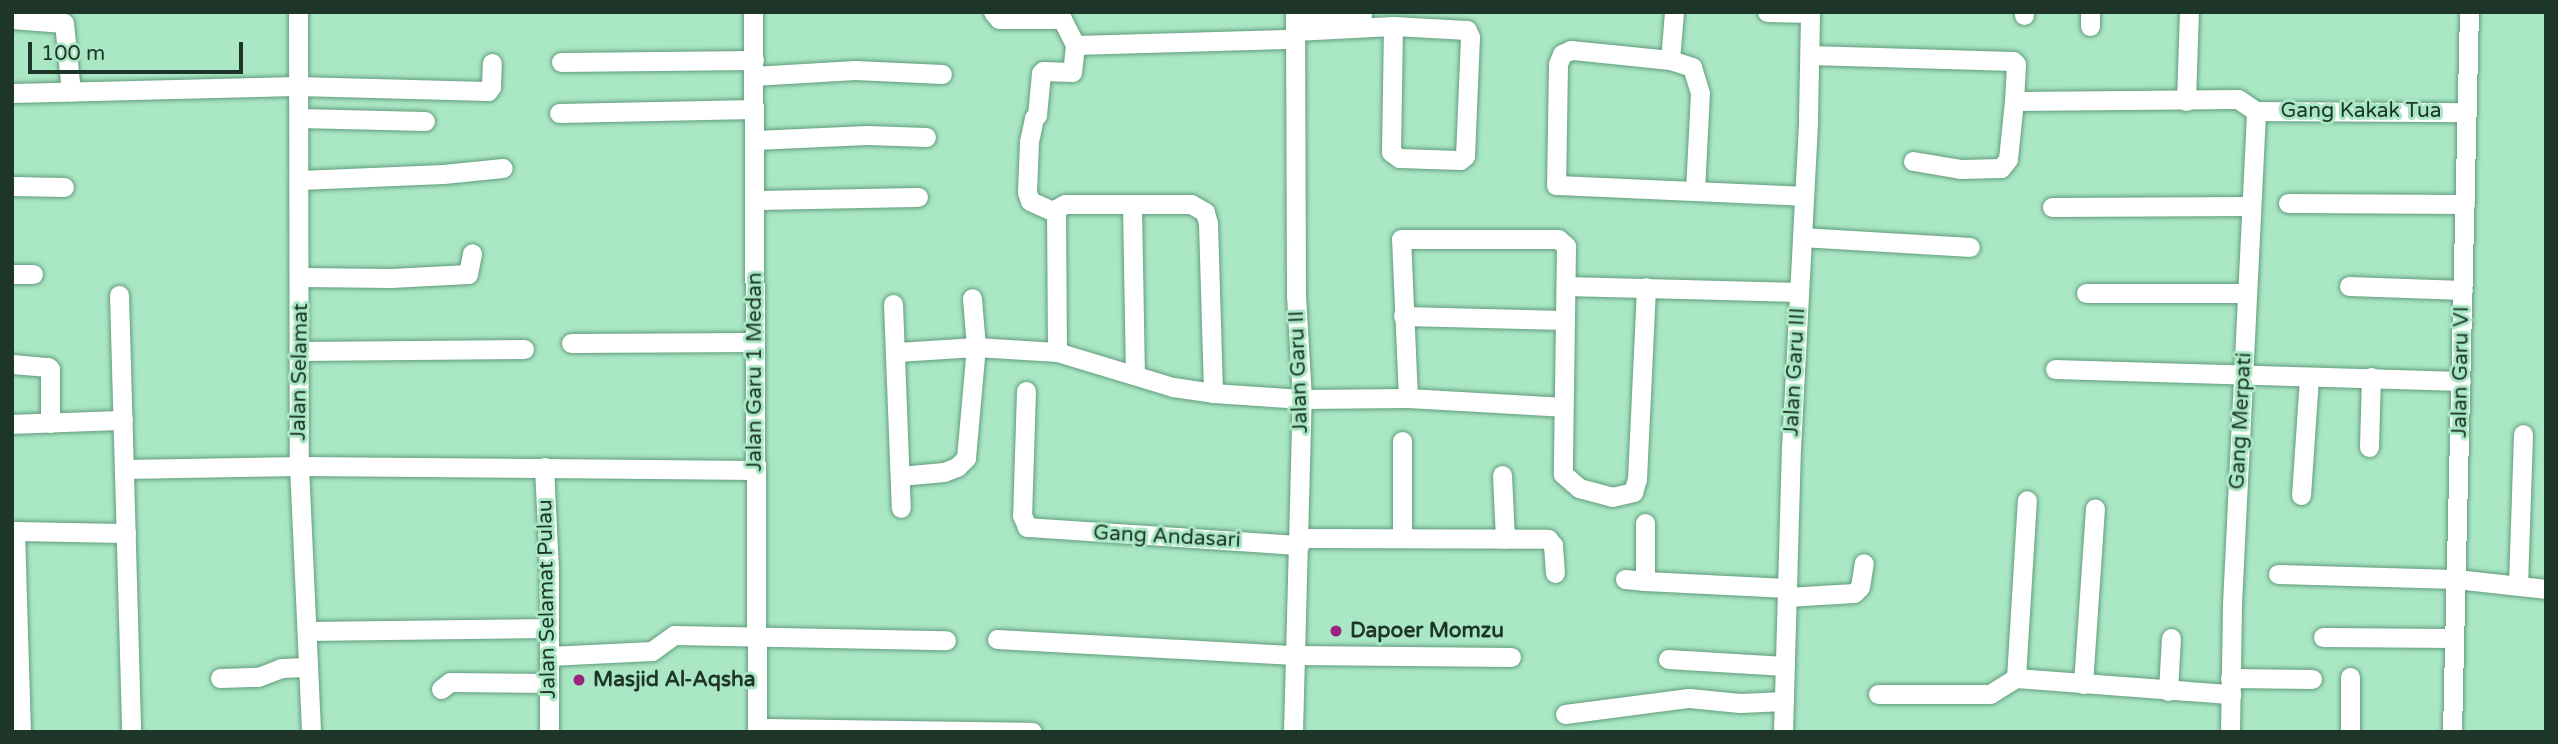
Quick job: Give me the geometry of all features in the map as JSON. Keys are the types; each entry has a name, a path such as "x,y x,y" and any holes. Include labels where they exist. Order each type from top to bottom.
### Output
{"street":[{"name":"Jalan Selamat","path":"298,12 301,276 299,466 311,732"},
{"name":"Jalan Garu 1 Medan","path":"753,12 757,730"},
{"path":"993,12 999,19 1062,19 1075,45 1072,72 1043,71 1041,74 1037,115 1029,142 1030,201 1055,212"},
{"path":"1075,45 1421,15 1425,12"},
{"path":"1670,60 1674,12"},
{"path":"1767,12 1810,12"},
{"name":"Jalan Garu III","path":"1783,732 1810,12"},
{"path":"2186,101 2189,12"},
{"name":"Jalan Garu VI","path":"2452,732 2469,12"},
{"path":"12,19 44,16 61,21 65,25 71,92"},
{"path":"1295,24 1393,26 1467,30 1465,156 1461,160 1399,158 1391,152 1393,26"},
{"name":"Jalan Garu II","path":"1293,732 1302,399 1296,296 1295,24"},
{"path":"1695,191 1700,93 1697,75 1692,66 1670,60 1571,50 1562,54 1558,64 1555,182 1561,187 1803,196"},
{"path":"1810,55 2013,61 2016,64 2008,159 2001,168 1961,169 1913,161"},
{"path":"561,61 942,74"},
{"path":"12,93 297,86 488,91 491,87 492,63"},
{"path":"2014,101 2238,99 2256,111"},
{"path":"559,113 754,109"},
{"name":"Gang Kakak Tua","path":"2256,111 2467,111"},
{"name":"Gang Merpati","path":"2230,732 2256,111"},
{"path":"299,118 425,121"},
{"path":"755,140 867,135 926,137"},
{"path":"300,180 443,174 503,168"},
{"path":"12,186 64,187"},
{"path":"755,200 918,197"},
{"path":"2288,203 2465,204"},
{"path":"1057,352 1055,212 1059,206 1191,205 1205,212 1213,393"},
{"path":"1132,206 1135,374"},
{"path":"2052,207 2250,206"},
{"path":"1408,398 1399,244 1403,237 1558,239 1566,246 1561,466 1569,483 1612,497 1633,492 1637,479 1646,287"},
{"path":"1802,237 1970,247"},
{"path":"301,276 391,278 468,274 472,253"},
{"path":"12,274 33,274"},
{"path":"1566,286 1798,292"},
{"path":"2349,286 2463,290"},
{"path":"2086,293 2247,293"},
{"path":"119,295 131,732"},
{"path":"900,476 944,472 957,467 966,458 976,347 972,298"},
{"path":"893,304 897,352 901,508"},
{"path":"1403,316 1564,320"},
{"path":"571,343 754,342"},
{"path":"897,352 976,347 1057,352 1173,387 1213,393 1302,399 1408,398 1563,407"},
{"path":"300,351 524,349"},
{"path":"12,365 48,366 50,369 50,423"},
{"path":"2055,369 2243,372 2309,377 2460,381"},
{"path":"2301,495 2309,377"},
{"path":"2369,447 2371,377"},
{"name":"Gang Andasari","path":"1026,391 1022,515 1027,527 1300,541 1402,537 1551,540 1555,573"},
{"path":"12,424 123,420"},
{"path":"2518,585 2523,434"},
{"path":"1402,441 1402,537"},
{"path":"124,470 299,466 756,470"},
{"name":"Jalan Selamat Pulau","path":"544,467 549,732"},
{"path":"1502,474 1505,539"},
{"path":"2016,678 2027,500"},
{"path":"2083,684 2095,508"},
{"path":"1644,523 1645,581"},
{"path":"21,732 14,531 126,533"},
{"path":"1625,579 1787,593 1854,593 1860,587 1864,563"},
{"path":"2278,574 2456,579 2546,589"},
{"path":"307,631 549,628"},
{"path":"549,656 652,652 674,635 757,634 946,640"},
{"path":"2323,637 2454,638"},
{"path":"2168,691 2171,638"},
{"path":"997,639 1295,655 1511,657"},
{"path":"1668,659 1785,666"},
{"path":"220,678 258,677 281,668 307,667"},
{"path":"2350,677 2350,732"},
{"path":"1878,694 1990,694 2016,678 2168,691 2312,679"},
{"path":"441,689 450,682 549,683"},
{"path":"1565,714 1689,698 1740,702 1784,701"},
{"path":"757,730 1032,732"}],"place":[{"name":"Dapoer Momzu","path":"1336,631"},
{"name":"Masjid Al-Aqsha","path":"579,680"}]}
